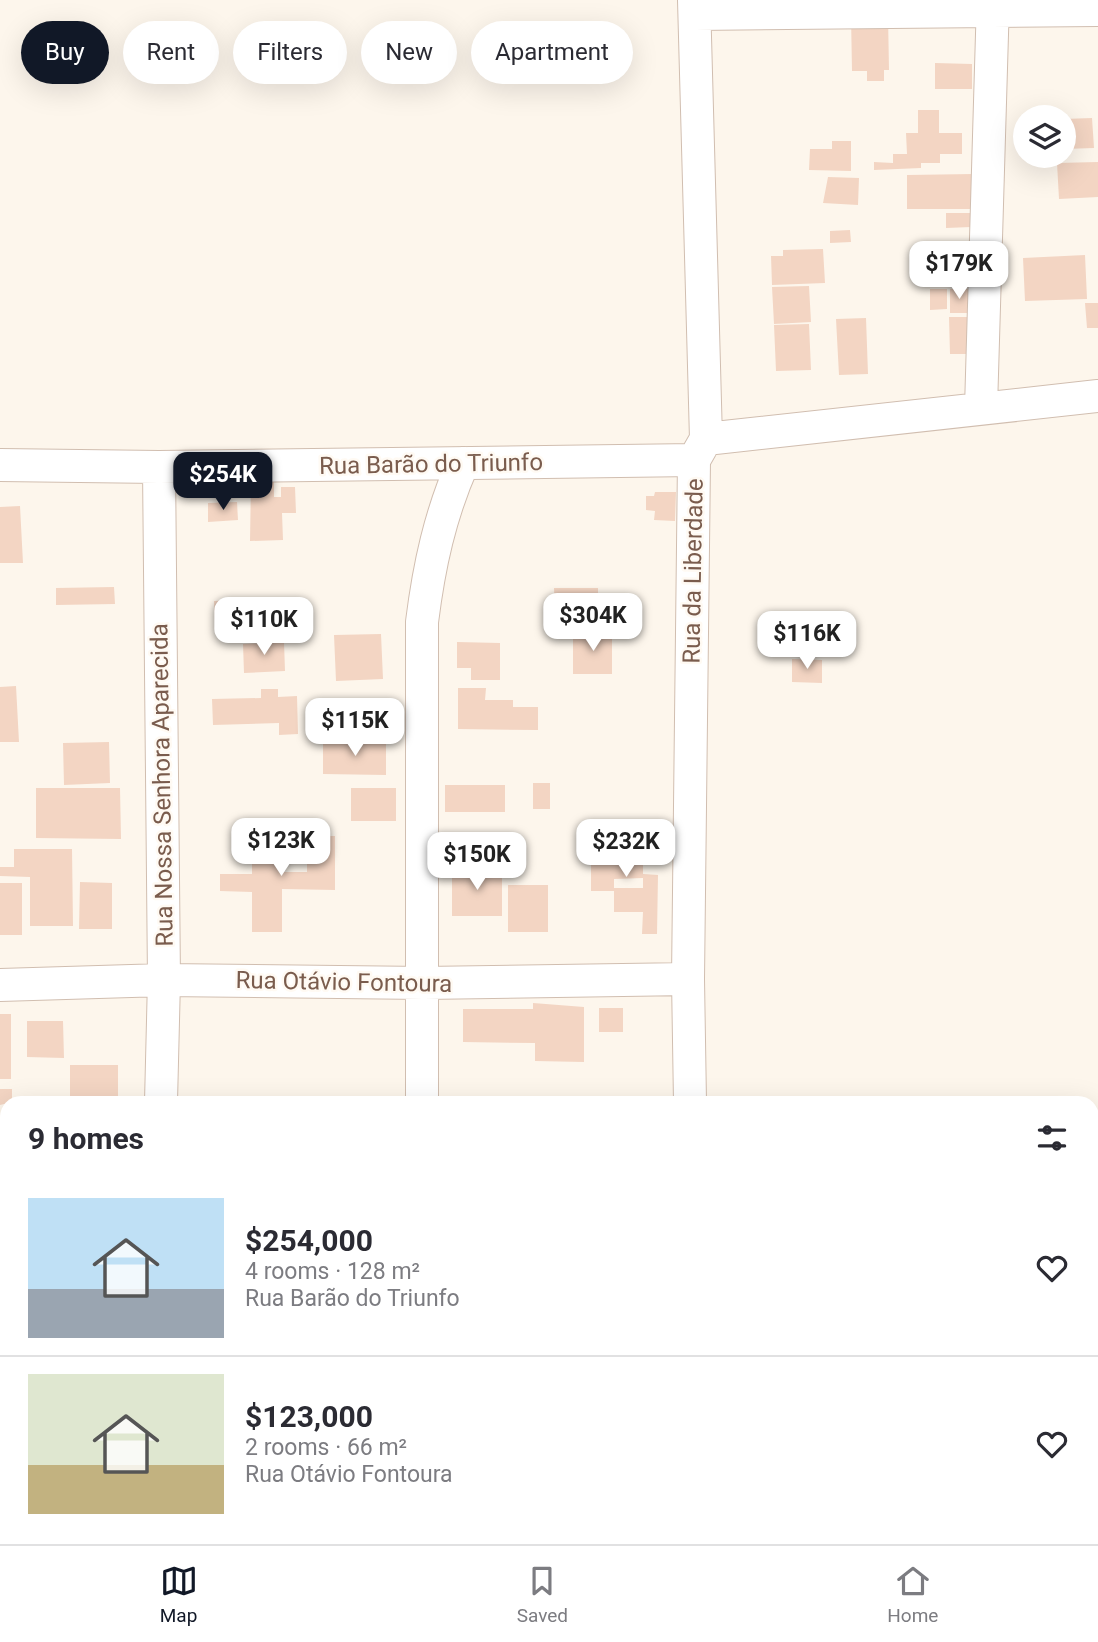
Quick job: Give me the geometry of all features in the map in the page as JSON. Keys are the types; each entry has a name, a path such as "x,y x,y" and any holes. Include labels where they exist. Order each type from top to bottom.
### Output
{"street":[{"path":"694,7 993,5 1098,10"},
{"path":"981,408 993,5"},
{"name":"Rua da Liberdade","path":"690,1096 688,979 700,450 694,7"},
{"name":"Rua Barão do Triunfo","path":"0,465 159,467 463,463 700,450 981,408 1098,397"},
{"path":"422,1096 422,622 429,565 446,502 463,463"},
{"name":"Rua Nossa Senhora Aparecida","path":"159,467 164,980 161,1096"},
{"name":"Rua Otávio Fontoura","path":"0,985 164,980 424,983 688,979"}],"building":[{"path":"888,15 889,70 884,70 884,81 867,81 867,71 852,71 851,16"},
{"path":"935,63 972,64 972,89 935,89"},
{"path":"918,110 939,110 939,133 962,133 962,154 940,154 940,163 921,163 921,168 874,170 874,162 893,163 893,154 907,154 906,133 918,133"},
{"path":"1092,118 1094,148 1076,149 1076,119"},
{"path":"832,141 851,141 851,171 809,170 810,149 832,149"},
{"path":"1098,162 1098,197 1059,199 1057,168 1076,168 1076,163"},
{"path":"973,174 973,209 907,209 907,175"},
{"path":"828,177 859,178 858,205 823,203"},
{"path":"946,213 971,213 971,227 946,228"},
{"path":"850,230 851,242 830,243 830,231"},
{"path":"823,249 825,283 772,285 771,256 783,256 783,250"},
{"path":"1085,255 1087,299 1025,301 1023,258"},
{"path":"809,286 811,322 774,324 772,287"},
{"path":"930,289 947,289 947,309 930,310"},
{"path":"950,289 968,289 969,313 950,313"},
{"path":"1085,303 1098,303 1098,328 1087,328"},
{"path":"949,317 977,317 978,354 950,354"},
{"path":"866,318 868,374 839,375 836,319"},
{"path":"809,324 811,370 776,371 774,325"},
{"path":"251,481 274,481 274,497 281,497 281,487 295,487 296,513 282,513 283,540 250,541"},
{"path":"655,492 676,492 675,521 654,520 655,511 646,510 646,496 654,496"},
{"path":"237,502 238,520 208,522 208,503"},
{"path":"20,506 23,563 0,563 0,507"},
{"path":"114,587 115,604 56,605 56,588"},
{"path":"554,588 598,588 598,617 555,617"},
{"path":"241,600 242,629 215,630 214,601"},
{"path":"573,632 612,632 612,674 573,674"},
{"path":"381,634 383,679 336,681 334,635"},
{"path":"284,642 285,671 244,673 243,644"},
{"path":"457,642 500,643 500,680 471,680 471,668 457,668"},
{"path":"792,659 822,660 822,683 792,682"},
{"path":"16,686 19,742 0,742 0,687"},
{"path":"458,688 486,688 485,700 513,700 513,707 538,707 538,730 458,729"},
{"path":"261,689 278,689 278,697 297,696 298,734 279,735 279,723 213,725 212,699 261,698"},
{"path":"323,741 386,741 386,775 323,774"},
{"path":"109,742 110,783 64,785 63,743"},
{"path":"533,783 550,783 550,809 533,809"},
{"path":"445,785 505,785 505,812 445,812"},
{"path":"36,788 120,788 121,839 36,838"},
{"path":"351,788 396,788 396,821 351,821"},
{"path":"453,834 501,834 501,865 453,865"},
{"path":"252,836 282,837 282,872 307,872 307,836 335,836 335,890 282,889 282,932 252,932 252,892 220,891 220,874 252,874"},
{"path":"591,840 643,841 643,874 658,875 657,934 642,934 643,912 614,912 614,891 591,891","holes":["643,878 643,888 614,888 614,879"]},
{"path":"14,849 72,849 73,926 30,926 30,877 0,876 0,867 14,867"},
{"path":"452,869 502,869 502,916 452,916"},
{"path":"80,882 112,883 112,929 79,929"},
{"path":"0,883 22,883 22,935 0,935"},
{"path":"508,885 548,885 548,932 508,932"},
{"path":"533,1003 584,1007 584,1062 535,1061 535,1043 463,1042 463,1009 533,1009"},
{"path":"599,1008 623,1008 623,1032 599,1032"},
{"path":"0,1014 11,1014 11,1079 0,1079"},
{"path":"27,1021 63,1021 64,1058 27,1057"},
{"path":"70,1065 118,1065 118,1096 70,1096"},
{"path":"0,1089 12,1089 12,1096 0,1096"}]}
